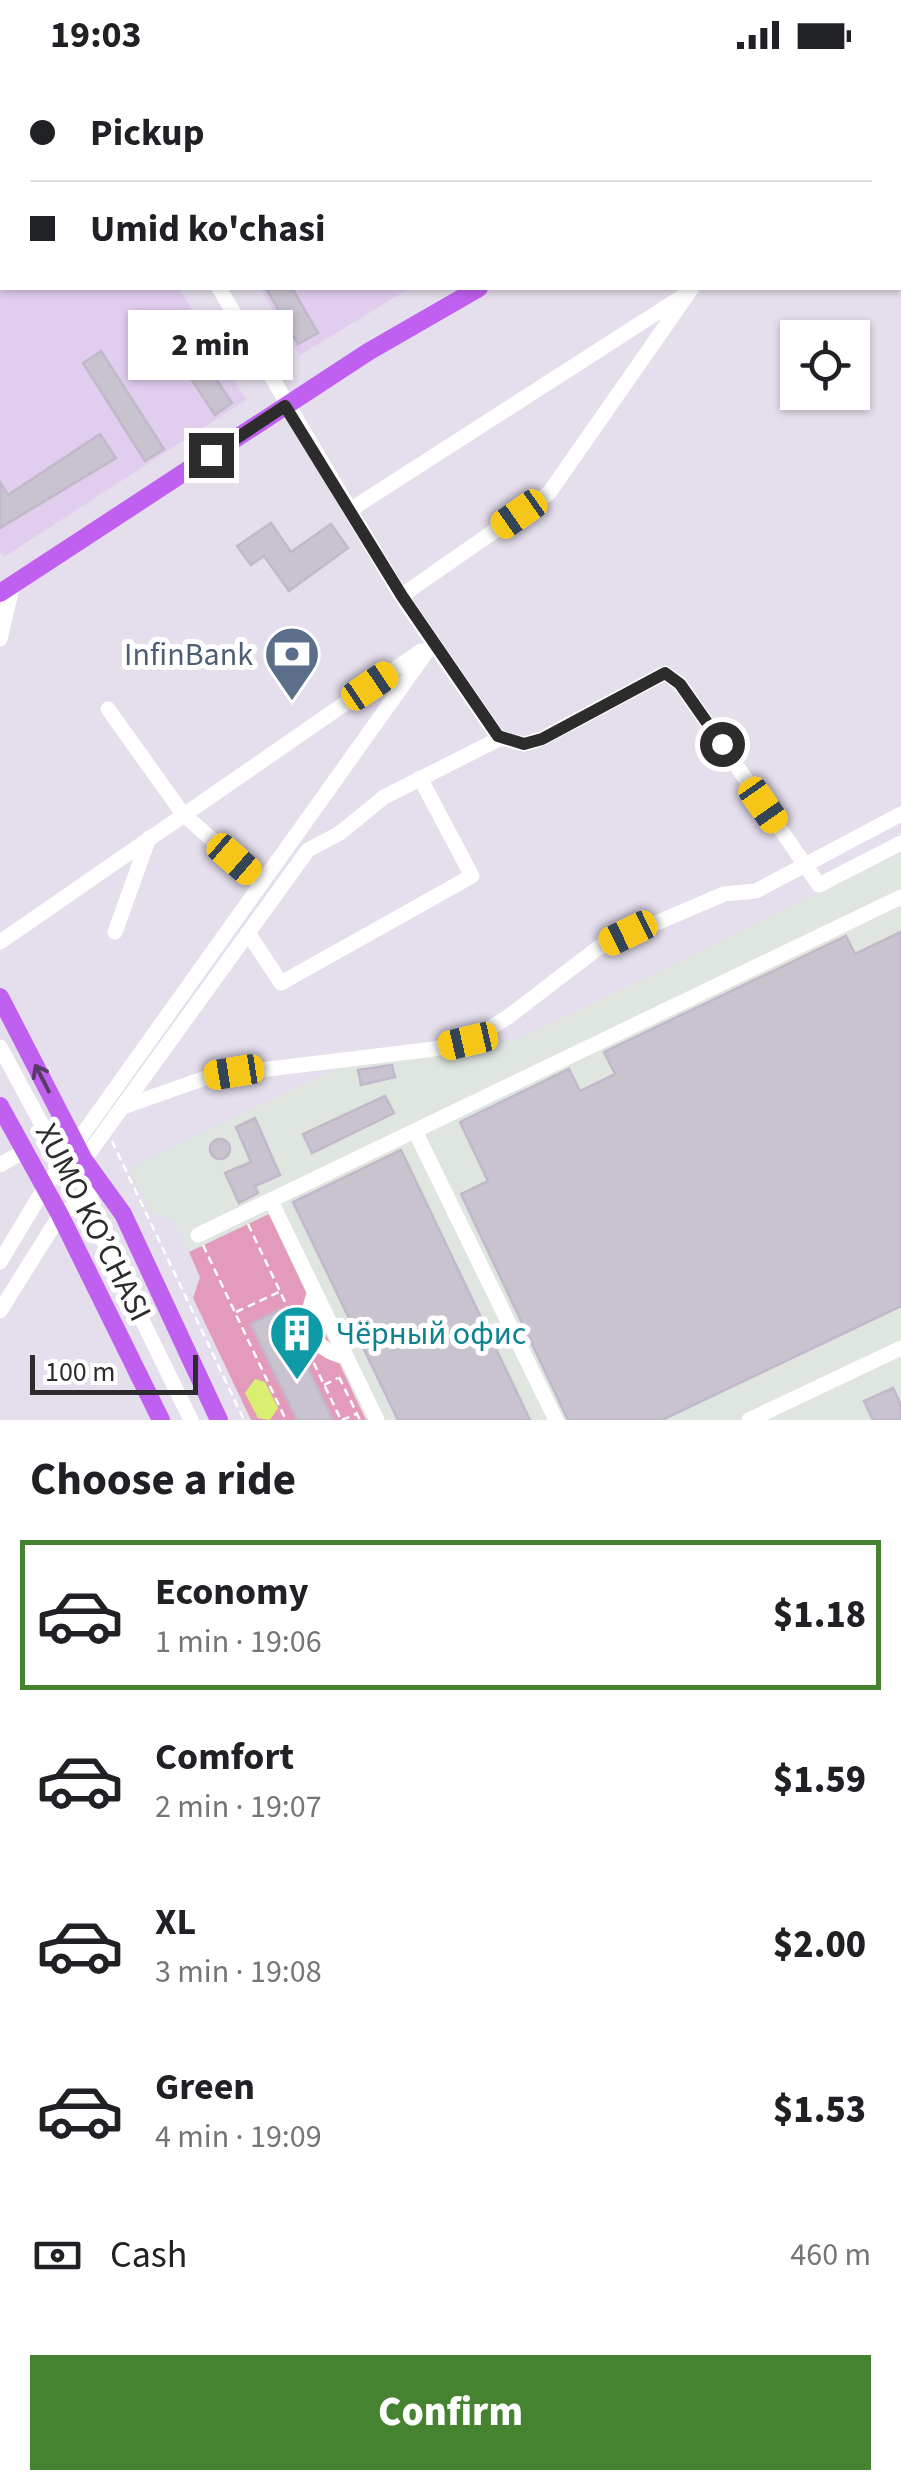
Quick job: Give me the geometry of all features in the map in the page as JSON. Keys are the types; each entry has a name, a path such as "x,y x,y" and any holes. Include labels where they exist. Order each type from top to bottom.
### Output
{"main road":[{"path":"6,588 285,406 476,290"},
{"name":"XUMO KO’CHASI","path":"0,997 80,1152"},
{"name":"XUMO KO’CHASI","path":"0,1106 60,1215 161,1420"},
{"path":"80,1152 122,1214 219,1420"}],"street":[{"path":"220,290 285,406 402,596 490,729 501,738 524,744 542,739 665,673 680,684 819,886 901,843"},
{"path":"350,510 691,290"},
{"path":"402,596 549,493 691,290"},
{"path":"0,639 6,588"},
{"path":"0,942 433,643"},
{"path":"80,1152 260,881 433,643"},
{"path":"108,709 183,814 260,881"},
{"path":"0,1262 62,1162 106,1130 308,850 340,833 384,797 501,738"},
{"path":"248,933 281,983 472,876 420,778"},
{"path":"123,1107 211,1076 468,1041 508,1018 598,948 724,894 756,890 901,814"},
{"path":"115,932 149,838"},
{"path":"198,1235 901,897"},
{"path":"0,1047 62,1162"},
{"path":"416,1131 556,1420"},
{"path":"0,1165 24,1151"},
{"name":"XUMO KO’CHASI","path":"80,1152 85,1196 191,1420"},
{"path":"0,1311 60,1215 85,1196 108,1193"},
{"path":"271,1201 315,1292 308,1307 312,1336 346,1368 366,1415"},
{"path":"749,1420 901,1348"}],"path":[{"path":"106,1130 244,1420"},
{"path":"243,1214 324,1384 342,1420 366,1415 346,1368 324,1384"},
{"path":"198,1235 286,1420"},
{"path":"235,1312 280,1292"}],"shaded area":[{"path":"0,290 180,290 246,400 4,557 0,552"},
{"path":"261,290 407,290 300,355"},
{"path":"901,853 901,1420 251,1420 193,1298 200,1277 174,1220 152,1213 129,1168 337,1068 519,1039"},
{"path":"269,1214 366,1420 251,1420 193,1298 200,1277 189,1252"},
{"path":"255,1379 265,1382 278,1408 270,1420 258,1418 245,1393"}],"building":[{"path":"267,290 293,290 318,333 298,344"},
{"path":"173,314 232,403 215,415 156,326"},
{"path":"101,351 164,449 145,461 83,363"},
{"path":"100,434 116,458 0,528 0,482 8,495"},
{"path":"271,523 291,552 331,524 348,548 289,591 264,556 251,565 237,546"},
{"path":"901,932 901,1306 662,1420 568,1420 461,1194 488,1181 460,1122 569,1069 580,1091 615,1074 604,1052 846,936 855,954"},
{"path":"392,1065 395,1077 361,1085 358,1070"},
{"path":"385,1096 394,1113 312,1153 303,1134"},
{"path":"255,1118 280,1175 255,1186 258,1193 239,1203 225,1173 251,1162 236,1127"},
{"path":"216,1139 224,1139 230,1149 224,1159 216,1159 210,1153 210,1145"},
{"path":"401,1150 530,1420 398,1420 293,1202"},
{"name":"Чёрный офис","path":"279,1310 333,1420 297,1420 251,1324"},
{"path":"893,1388 901,1405 901,1420 873,1420 864,1401"}],"place":[{"name":"InfinBank","path":"292,703"},
{"name":"Чёрный офис","path":"297,1382"}],"route":[{"path":"211,455 285,406 402,596 498,736 524,744 542,739 665,673 680,684 722,744"}]}
